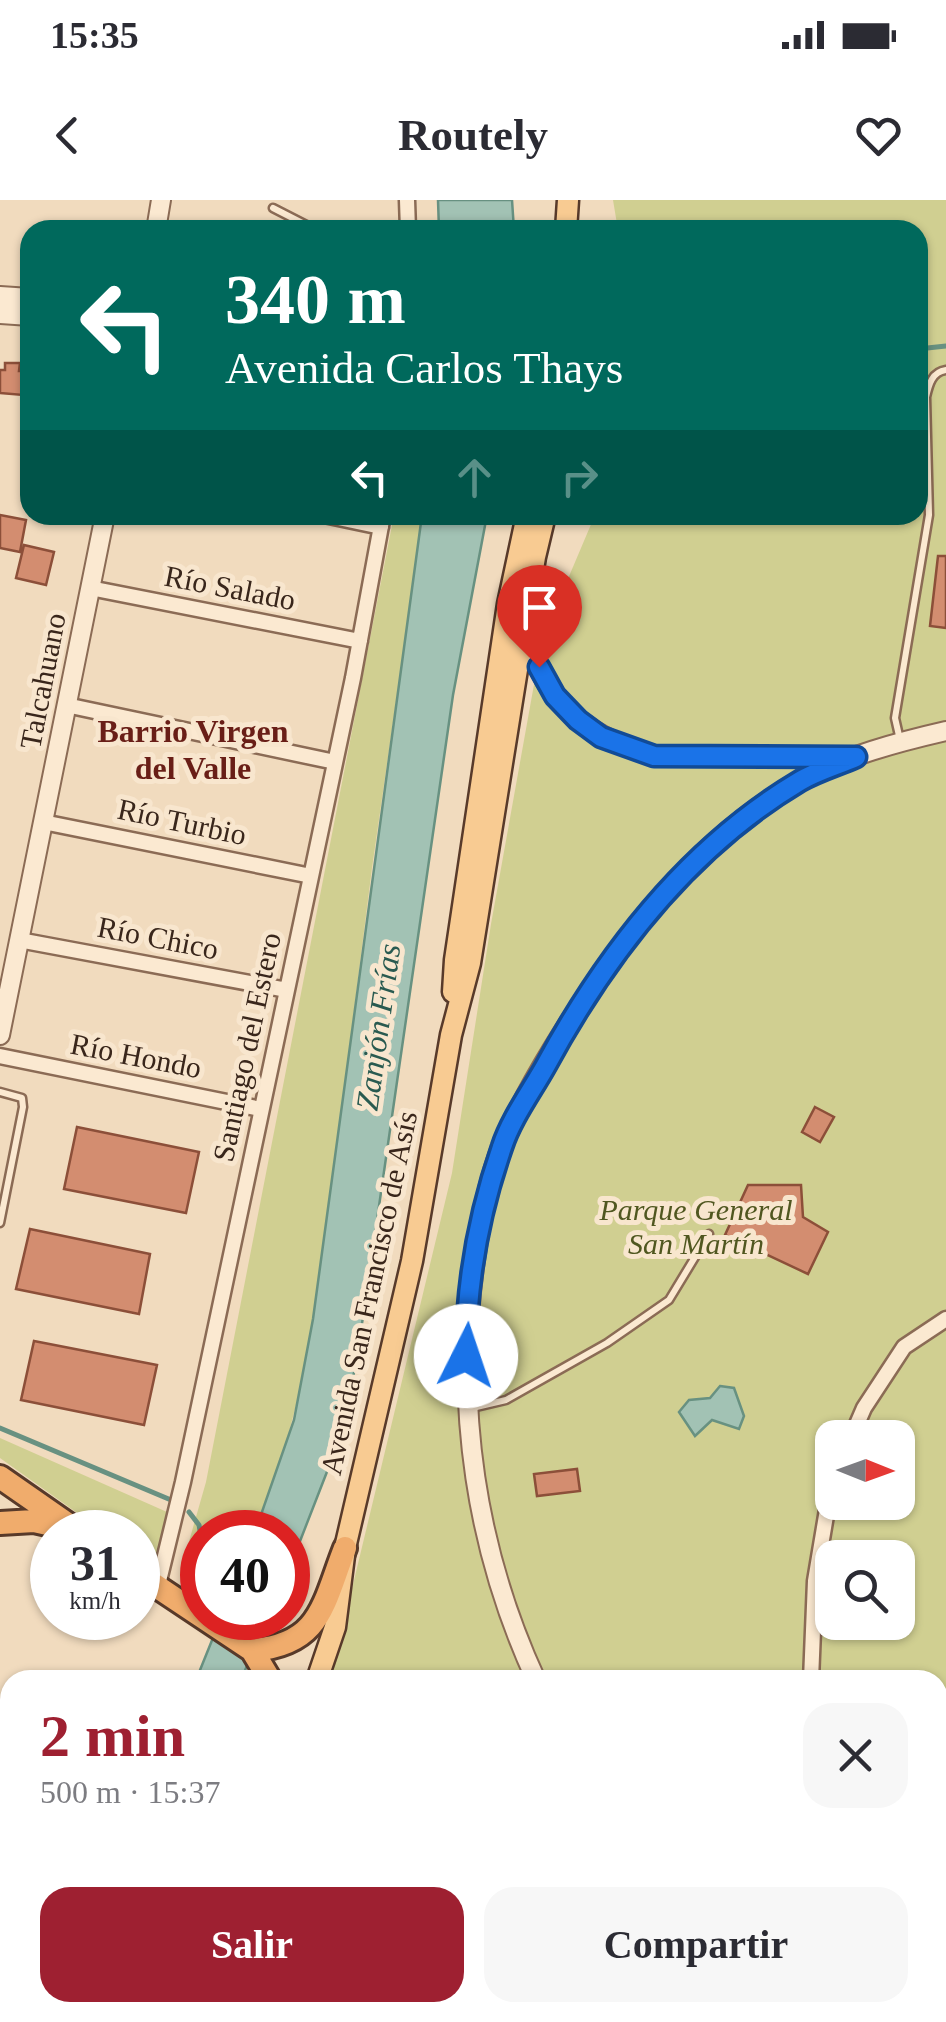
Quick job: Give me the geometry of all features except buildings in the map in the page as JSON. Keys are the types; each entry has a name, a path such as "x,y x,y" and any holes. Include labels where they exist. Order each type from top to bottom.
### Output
{"highway":[{"path":"0,1477 46,1510"},
{"path":"0,1523 30,1521"},
{"path":"252,1650 280,1648 295,1642 309,1628 346,1548"},
{"path":"160,1590 252,1650 264,1670"}],"main road":[{"name":"Avenida San Francisco de Asís","path":"452,1035 455,960 508,604 524,525"},
{"name":"Avenida San Francisco de Asís","path":"320,1670 335,1627 346,1548 412,1260 452,1035 470,963 527,606 544,525"}],"street":[{"name":"Talcahuano","path":"0,1035 103,525"},
{"name":"Santiago del Estero","path":"160,1576 287,990 381,525"},
{"name":"Río Salado","path":"90,588 360,642"},
{"path":"527,606 530,644 544,678 578,720 601,737 654,756 856,757"},
{"path":"66,705 335,762"},
{"path":"532,1670 486,1540 466,1410 466,1330 481,1218 503,1143 574,1012 642,918 704,853 761,806 804,779 900,742 946,731"},
{"name":"Río Turbio","path":"43,822 311,876"},
{"name":"Río Chico","path":"19,940 287,990"},
{"name":"Río Hondo","path":"0,1056 261,1109"},
{"path":"859,1420 904,1347 946,1318"},
{"path":"811,1670 815,1581 825,1520"}],"lane":[{"path":"272,208 296,220"},
{"path":"928,388 930,380 946,370"},
{"path":"928,476 928,521"},
{"path":"900,742 895,718 927,525"},
{"path":"0,1092 22,1098 23,1107 0,1222"},
{"path":"466,1410 506,1400 607,1344 669,1300 709,1234"}],"green space":[{"name":"Parque General San Martín","path":"613,200 946,200 946,1670 332,1670 452,1173 491,924 542,640 591,525 928,525 928,220 616,220"},
{"path":"392,525 421,525 323,1256 302,1382 281,1463 263,1510 198,1510"},
{"path":"0,1438 167,1512 160,1543 160,1510 73,1510 0,1458"}],"water":[{"path":"438,200 512,200 513,220 439,220"},
{"name":"Zanjón Frías","path":"421,525 485,525 453,695 356,1365 330,1464 310,1515 310,1510 263,1510 294,1420 313,1319"},
{"path":"720,1386 734,1388 744,1416 739,1429 712,1420 695,1436 679,1412 689,1400 710,1398"},
{"path":"212,1640 258,1640 245,1670 200,1670"}],"waterway":[{"path":"928,348 946,346"},
{"path":"0,1428 171,1500"}],"district":[{"name":"Barrio Virgen del Valle","path":"193,750"}],"route":[{"path":"466,1356 481,1218 503,1143 574,1012 642,918 704,853 761,806 804,779 856,757 654,756 627,749 578,720 555,696 539,667"}]}
